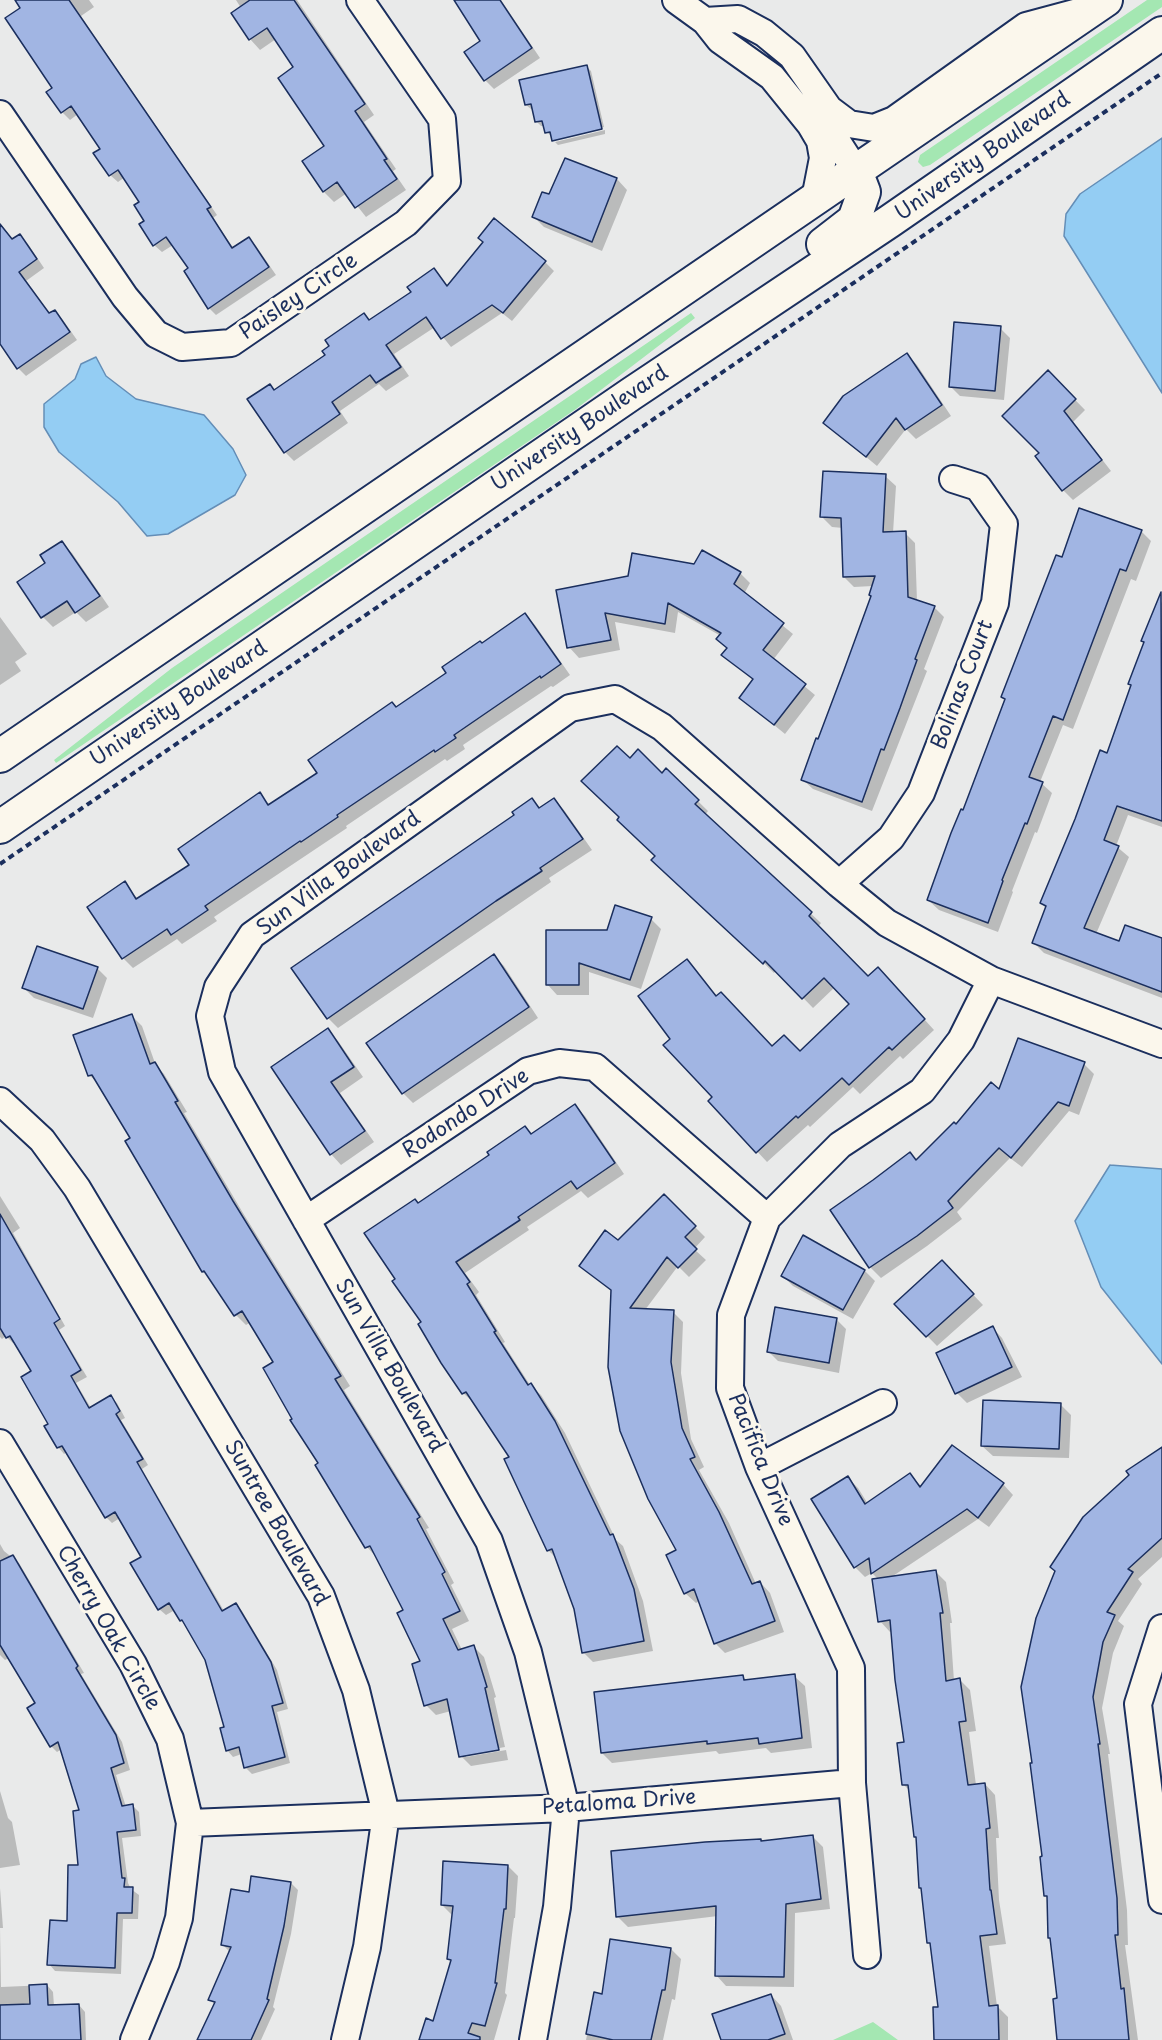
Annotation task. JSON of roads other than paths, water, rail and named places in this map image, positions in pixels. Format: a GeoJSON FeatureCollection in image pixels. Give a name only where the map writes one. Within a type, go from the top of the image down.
{"type":"FeatureCollection","features":[{"type":"Feature","properties":{"kind":"main road"},"geometry":{"type":"LineString","coordinates":[[0,756],[1100,4]]}},
{"type":"Feature","properties":{"kind":"main road","name":"University Boulevard"},"geometry":{"type":"LineString","coordinates":[[0,827],[1162,33]]}},
{"type":"Feature","properties":{"kind":"main road"},"geometry":{"type":"LineString","coordinates":[[631,394],[854,220],[864,192],[855,171]]}},
{"type":"Feature","properties":{"kind":"street","name":"Paisley Circle"},"geometry":{"type":"LineString","coordinates":[[0,114],[124,297],[156,334],[182,347],[231,343],[406,224],[447,181],[442,119],[360,0]]}},
{"type":"Feature","properties":{"kind":"street"},"geometry":{"type":"LineString","coordinates":[[677,0],[705,21],[720,40],[772,77],[810,124],[820,141],[823,158],[815,199]]}},
{"type":"Feature","properties":{"kind":"street"},"geometry":{"type":"LineString","coordinates":[[705,21],[738,20],[764,33],[792,56],[830,109],[849,124],[874,128],[894,120],[1026,26],[1100,4]]}},
{"type":"Feature","properties":{"kind":"street"},"geometry":{"type":"LineString","coordinates":[[705,21],[753,39],[777,61],[805,93],[855,171]]}},
{"type":"Feature","properties":{"kind":"street","name":"Bolinas Court"},"geometry":{"type":"LineString","coordinates":[[839,884],[891,838],[921,793],[995,603],[1004,524],[978,487],[953,479]]}},
{"type":"Feature","properties":{"kind":"street","name":"Sun Villa Boulevard"},"geometry":{"type":"LineString","coordinates":[[533,2040],[557,1907],[566,1808],[528,1652],[489,1541],[222,1072],[210,1016],[218,987],[252,934],[570,708],[615,699],[662,727],[839,884],[887,923],[991,980],[1162,1044]]}},
{"type":"Feature","properties":{"kind":"street","name":"Pacifica Drive"},"geometry":{"type":"LineString","coordinates":[[867,1955],[852,1783],[850,1668],[759,1467],[730,1388],[731,1315],[767,1218],[840,1145],[922,1091],[961,1040],[991,980]]}},
{"type":"Feature","properties":{"kind":"street","name":"Rodondo Drive"},"geometry":{"type":"LineString","coordinates":[[306,1220],[528,1071],[559,1063],[595,1067],[767,1218]]}},
{"type":"Feature","properties":{"kind":"street","name":"Suntree Boulevard"},"geometry":{"type":"LineString","coordinates":[[0,1101],[42,1140],[76,1188],[321,1596],[356,1690],[386,1814],[367,1947],[345,2040]]}},
{"type":"Feature","properties":{"kind":"street"},"geometry":{"type":"LineString","coordinates":[[759,1467],[883,1403]]}},
{"type":"Feature","properties":{"kind":"street","name":"Cherry Oak Circle"},"geometry":{"type":"LineString","coordinates":[[0,1443],[133,1664],[170,1740],[190,1823],[179,1918],[162,1974],[134,2040]]}},
{"type":"Feature","properties":{"kind":"street"},"geometry":{"type":"LineString","coordinates":[[1162,1628],[1138,1704],[1162,1900]]}},
{"type":"Feature","properties":{"kind":"street","name":"Petaloma Drive"},"geometry":{"type":"LineString","coordinates":[[386,1814],[566,1808],[852,1783]]}},
{"type":"Feature","properties":{"kind":"street"},"geometry":{"type":"LineString","coordinates":[[190,1823],[386,1814]]}},
{"type":"Feature","properties":{"kind":"water"},"geometry":{"type":"Polygon","coordinates":[[[1162,138],[1162,393],[1064,236],[1066,214],[1080,194],[1162,138]]]}},
{"type":"Feature","properties":{"kind":"water"},"geometry":{"type":"Polygon","coordinates":[[[96,357],[106,376],[136,399],[204,415],[233,449],[246,475],[235,495],[168,534],[147,536],[118,502],[59,452],[44,427],[44,404],[75,379],[81,364],[96,357]]]}},
{"type":"Feature","properties":{"kind":"water"},"geometry":{"type":"Polygon","coordinates":[[[1110,1165],[1162,1169],[1162,1364],[1101,1287],[1075,1221],[1110,1165]]]}}]}
